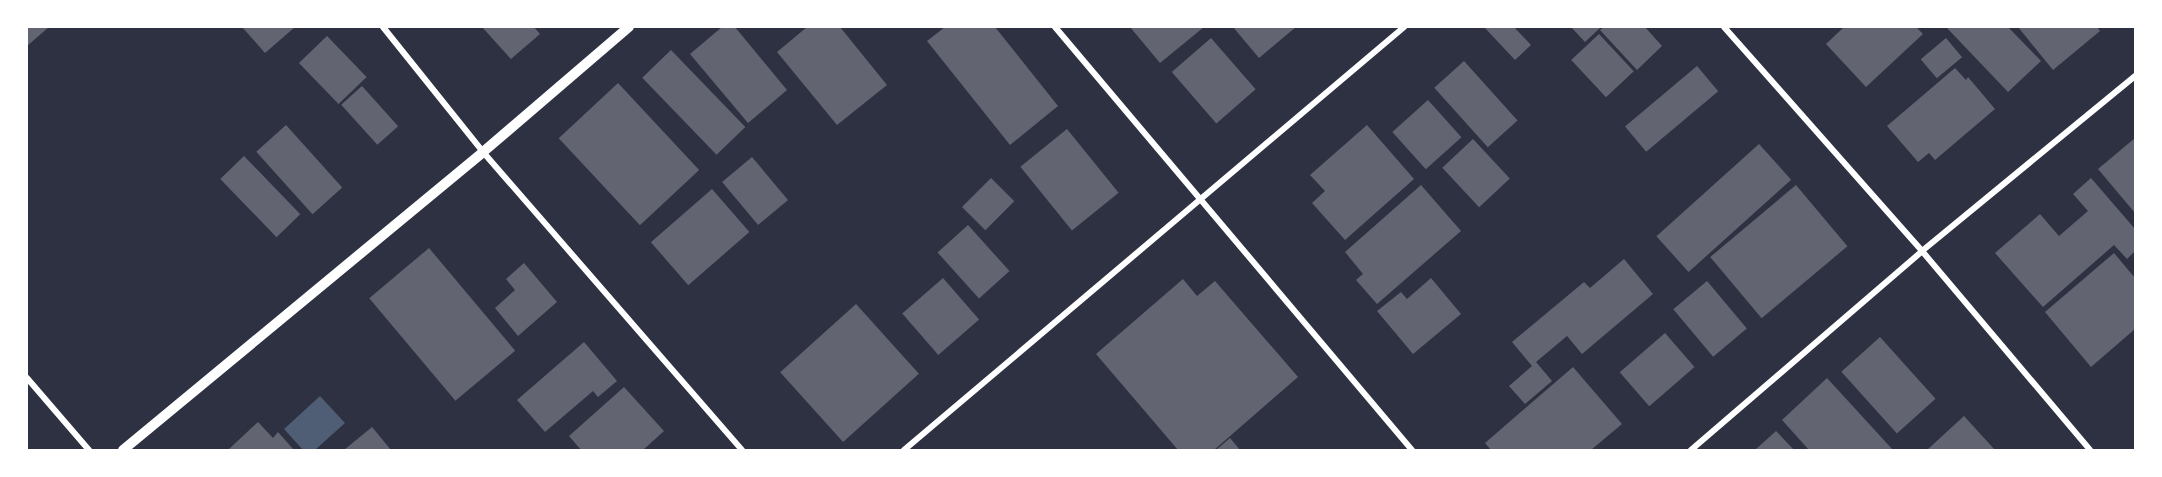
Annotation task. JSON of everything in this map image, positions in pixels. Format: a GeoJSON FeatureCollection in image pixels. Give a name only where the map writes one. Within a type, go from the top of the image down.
{"type":"FeatureCollection","features":[{"type":"Feature","properties":{"kind":"street"},"geometry":{"type":"LineString","coordinates":[[383,27],[483,152],[742,450]]}},
{"type":"Feature","properties":{"kind":"street"},"geometry":{"type":"LineString","coordinates":[[123,450],[483,152],[629,27]]}},
{"type":"Feature","properties":{"kind":"street"},"geometry":{"type":"LineString","coordinates":[[1055,27],[1199,201],[1412,450]]}},
{"type":"Feature","properties":{"kind":"street"},"geometry":{"type":"LineString","coordinates":[[904,450],[1404,27]]}},
{"type":"Feature","properties":{"kind":"street"},"geometry":{"type":"LineString","coordinates":[[1724,27],[1923,251],[2090,450]]}},
{"type":"Feature","properties":{"kind":"street"},"geometry":{"type":"LineString","coordinates":[[1691,450],[1923,251],[2135,76]]}},
{"type":"Feature","properties":{"kind":"street"},"geometry":{"type":"LineString","coordinates":[[27,378],[89,450]]}},
{"type":"Feature","properties":{"kind":"water"},"geometry":{"type":"Polygon","coordinates":[[[320,396],[345,423],[315,450],[303,450],[284,429],[320,396]]]}},
{"type":"Feature","properties":{"kind":"building"},"geometry":{"type":"Polygon","coordinates":[[[27,27],[49,27],[27,46],[27,27]]]}},
{"type":"Feature","properties":{"kind":"building"},"geometry":{"type":"Polygon","coordinates":[[[242,27],[295,27],[265,53],[242,27]]]}},
{"type":"Feature","properties":{"kind":"building"},"geometry":{"type":"Polygon","coordinates":[[[482,27],[534,27],[540,34],[511,59],[482,27]]]}},
{"type":"Feature","properties":{"kind":"building"},"geometry":{"type":"Polygon","coordinates":[[[722,27],[735,27],[787,90],[748,123],[690,54],[722,27]]]}},
{"type":"Feature","properties":{"kind":"building"},"geometry":{"type":"Polygon","coordinates":[[[807,27],[840,27],[887,85],[837,125],[777,52],[807,27]]]}},
{"type":"Feature","properties":{"kind":"building"},"geometry":{"type":"Polygon","coordinates":[[[945,27],[995,27],[1058,106],[1010,145],[927,41],[945,27]]]}},
{"type":"Feature","properties":{"kind":"building"},"geometry":{"type":"Polygon","coordinates":[[[1130,27],[1204,27],[1160,63],[1130,27]]]}},
{"type":"Feature","properties":{"kind":"building"},"geometry":{"type":"Polygon","coordinates":[[[1233,27],[1296,27],[1259,58],[1233,27]]]}},
{"type":"Feature","properties":{"kind":"building"},"geometry":{"type":"Polygon","coordinates":[[[1484,27],[1514,27],[1531,45],[1515,60],[1484,27]]]}},
{"type":"Feature","properties":{"kind":"building"},"geometry":{"type":"Polygon","coordinates":[[[1571,27],[1601,27],[1585,42],[1571,27]]]}},
{"type":"Feature","properties":{"kind":"building"},"geometry":{"type":"Polygon","coordinates":[[[1604,27],[1645,27],[1662,46],[1637,70],[1600,30],[1604,27]]]}},
{"type":"Feature","properties":{"kind":"building"},"geometry":{"type":"Polygon","coordinates":[[[1844,27],[1916,27],[1923,34],[1866,87],[1826,44],[1844,27]]]}},
{"type":"Feature","properties":{"kind":"building"},"geometry":{"type":"Polygon","coordinates":[[[1946,27],[2008,27],[2041,61],[2008,92],[1946,27]]]}},
{"type":"Feature","properties":{"kind":"building"},"geometry":{"type":"Polygon","coordinates":[[[2018,27],[2097,27],[2100,31],[2053,70],[2018,27]]]}},
{"type":"Feature","properties":{"kind":"building"},"geometry":{"type":"Polygon","coordinates":[[[1599,34],[1634,71],[1606,97],[1571,60],[1599,34]]]}},
{"type":"Feature","properties":{"kind":"building"},"geometry":{"type":"Polygon","coordinates":[[[327,36],[367,77],[339,104],[299,63],[327,36]]]}},
{"type":"Feature","properties":{"kind":"building"},"geometry":{"type":"Polygon","coordinates":[[[1211,38],[1256,89],[1216,123],[1172,72],[1211,38]]]}},
{"type":"Feature","properties":{"kind":"building"},"geometry":{"type":"Polygon","coordinates":[[[1946,38],[1962,57],[1937,78],[1921,59],[1946,38]]]}},
{"type":"Feature","properties":{"kind":"building"},"geometry":{"type":"Polygon","coordinates":[[[671,50],[745,127],[717,155],[642,78],[671,50]]]}},
{"type":"Feature","properties":{"kind":"building"},"geometry":{"type":"Polygon","coordinates":[[[1464,61],[1518,120],[1488,147],[1434,88],[1464,61]]]}},
{"type":"Feature","properties":{"kind":"building"},"geometry":{"type":"Polygon","coordinates":[[[1697,66],[1718,91],[1646,152],[1625,126],[1697,66]]]}},
{"type":"Feature","properties":{"kind":"building"},"geometry":{"type":"Polygon","coordinates":[[[1955,68],[1966,80],[1968,77],[1995,109],[1935,160],[1929,153],[1918,162],[1887,126],[1955,68]]]}},
{"type":"Feature","properties":{"kind":"building"},"geometry":{"type":"Polygon","coordinates":[[[618,83],[699,170],[640,225],[559,138],[618,83]]]}},
{"type":"Feature","properties":{"kind":"building"},"geometry":{"type":"Polygon","coordinates":[[[362,86],[398,126],[377,145],[341,105],[362,86]]]}},
{"type":"Feature","properties":{"kind":"building"},"geometry":{"type":"Polygon","coordinates":[[[1428,100],[1461,137],[1426,169],[1392,132],[1428,100]]]}},
{"type":"Feature","properties":{"kind":"building"},"geometry":{"type":"Polygon","coordinates":[[[286,125],[342,187],[312,214],[256,152],[286,125]]]}},
{"type":"Feature","properties":{"kind":"building"},"geometry":{"type":"Polygon","coordinates":[[[1367,125],[1414,179],[1345,240],[1312,203],[1325,191],[1310,175],[1367,125]]]}},
{"type":"Feature","properties":{"kind":"building"},"geometry":{"type":"Polygon","coordinates":[[[1067,129],[1119,193],[1072,230],[1020,167],[1067,129]]]}},
{"type":"Feature","properties":{"kind":"building"},"geometry":{"type":"Polygon","coordinates":[[[2135,138],[2135,213],[2098,169],[2135,138]]]}},
{"type":"Feature","properties":{"kind":"building"},"geometry":{"type":"Polygon","coordinates":[[[1473,139],[1510,178],[1479,207],[1442,168],[1473,139]]]}},
{"type":"Feature","properties":{"kind":"building"},"geometry":{"type":"Polygon","coordinates":[[[1759,144],[1791,180],[1689,272],[1656,236],[1759,144]]]}},
{"type":"Feature","properties":{"kind":"building"},"geometry":{"type":"Polygon","coordinates":[[[244,156],[300,214],[277,237],[220,179],[244,156]]]}},
{"type":"Feature","properties":{"kind":"building"},"geometry":{"type":"Polygon","coordinates":[[[752,157],[788,200],[758,225],[722,182],[752,157]]]}},
{"type":"Feature","properties":{"kind":"building"},"geometry":{"type":"Polygon","coordinates":[[[991,178],[1014,201],[985,230],[962,207],[991,178]]]}},
{"type":"Feature","properties":{"kind":"building"},"geometry":{"type":"Polygon","coordinates":[[[2091,178],[2135,229],[2135,251],[2127,259],[2114,245],[2043,307],[1995,253],[2040,214],[2059,236],[2088,211],[2073,194],[2091,178]]]}},
{"type":"Feature","properties":{"kind":"building"},"geometry":{"type":"Polygon","coordinates":[[[1421,185],[1461,231],[1377,304],[1356,280],[1363,274],[1345,252],[1421,185]]]}},
{"type":"Feature","properties":{"kind":"building"},"geometry":{"type":"Polygon","coordinates":[[[1796,185],[1847,246],[1762,318],[1710,257],[1796,185]]]}},
{"type":"Feature","properties":{"kind":"building"},"geometry":{"type":"Polygon","coordinates":[[[712,189],[749,232],[688,285],[651,242],[712,189]]]}},
{"type":"Feature","properties":{"kind":"building"},"geometry":{"type":"Polygon","coordinates":[[[968,225],[1009,271],[979,299],[938,252],[968,225]]]}},
{"type":"Feature","properties":{"kind":"building"},"geometry":{"type":"Polygon","coordinates":[[[429,248],[515,351],[455,401],[369,298],[429,248]]]}},
{"type":"Feature","properties":{"kind":"building"},"geometry":{"type":"Polygon","coordinates":[[[2114,253],[2135,278],[2135,329],[2091,367],[2045,312],[2114,253]]]}},
{"type":"Feature","properties":{"kind":"building"},"geometry":{"type":"Polygon","coordinates":[[[1624,259],[1653,294],[1582,354],[1567,336],[1536,362],[1552,381],[1525,404],[1509,386],[1532,366],[1512,342],[1584,282],[1590,288],[1624,259]]]}},
{"type":"Feature","properties":{"kind":"building"},"geometry":{"type":"Polygon","coordinates":[[[524,263],[557,302],[518,336],[495,308],[515,290],[506,279],[524,263]]]}},
{"type":"Feature","properties":{"kind":"building"},"geometry":{"type":"Polygon","coordinates":[[[943,278],[979,320],[938,355],[902,313],[943,278]]]}},
{"type":"Feature","properties":{"kind":"building"},"geometry":{"type":"Polygon","coordinates":[[[1431,278],[1461,314],[1413,354],[1377,311],[1401,292],[1407,299],[1431,278]]]}},
{"type":"Feature","properties":{"kind":"building"},"geometry":{"type":"Polygon","coordinates":[[[1183,279],[1197,296],[1215,281],[1298,377],[1214,450],[1178,450],[1096,354],[1183,279]]]}},
{"type":"Feature","properties":{"kind":"building"},"geometry":{"type":"Polygon","coordinates":[[[1707,281],[1747,328],[1713,357],[1673,309],[1707,281]]]}},
{"type":"Feature","properties":{"kind":"building"},"geometry":{"type":"Polygon","coordinates":[[[856,304],[919,374],[843,442],[780,372],[856,304]]]}},
{"type":"Feature","properties":{"kind":"building"},"geometry":{"type":"Polygon","coordinates":[[[1665,333],[1695,367],[1649,406],[1620,372],[1665,333]]]}},
{"type":"Feature","properties":{"kind":"building"},"geometry":{"type":"Polygon","coordinates":[[[1880,337],[1936,399],[1897,433],[1841,372],[1880,337]]]}},
{"type":"Feature","properties":{"kind":"building"},"geometry":{"type":"Polygon","coordinates":[[[584,342],[617,381],[598,397],[593,391],[545,432],[517,400],[584,342]]]}},
{"type":"Feature","properties":{"kind":"building"},"geometry":{"type":"Polygon","coordinates":[[[1573,367],[1622,424],[1591,450],[1491,450],[1485,443],[1573,367]]]}},
{"type":"Feature","properties":{"kind":"building"},"geometry":{"type":"Polygon","coordinates":[[[1827,378],[1893,450],[1809,450],[1782,420],[1827,378]]]}},
{"type":"Feature","properties":{"kind":"building"},"geometry":{"type":"Polygon","coordinates":[[[624,387],[664,431],[643,450],[581,450],[569,436],[624,387]]]}},
{"type":"Feature","properties":{"kind":"building"},"geometry":{"type":"Polygon","coordinates":[[[1964,416],[1995,450],[1927,450],[1964,416]]]}},
{"type":"Feature","properties":{"kind":"building"},"geometry":{"type":"Polygon","coordinates":[[[258,422],[273,438],[278,432],[294,450],[228,450],[258,422]]]}},
{"type":"Feature","properties":{"kind":"building"},"geometry":{"type":"Polygon","coordinates":[[[372,427],[391,450],[344,450],[372,427]]]}},
{"type":"Feature","properties":{"kind":"building"},"geometry":{"type":"Polygon","coordinates":[[[1776,431],[1794,450],[1755,450],[1776,431]]]}},
{"type":"Feature","properties":{"kind":"building"},"geometry":{"type":"Polygon","coordinates":[[[1230,438],[1240,450],[1216,450],[1230,438]]]}}]}
